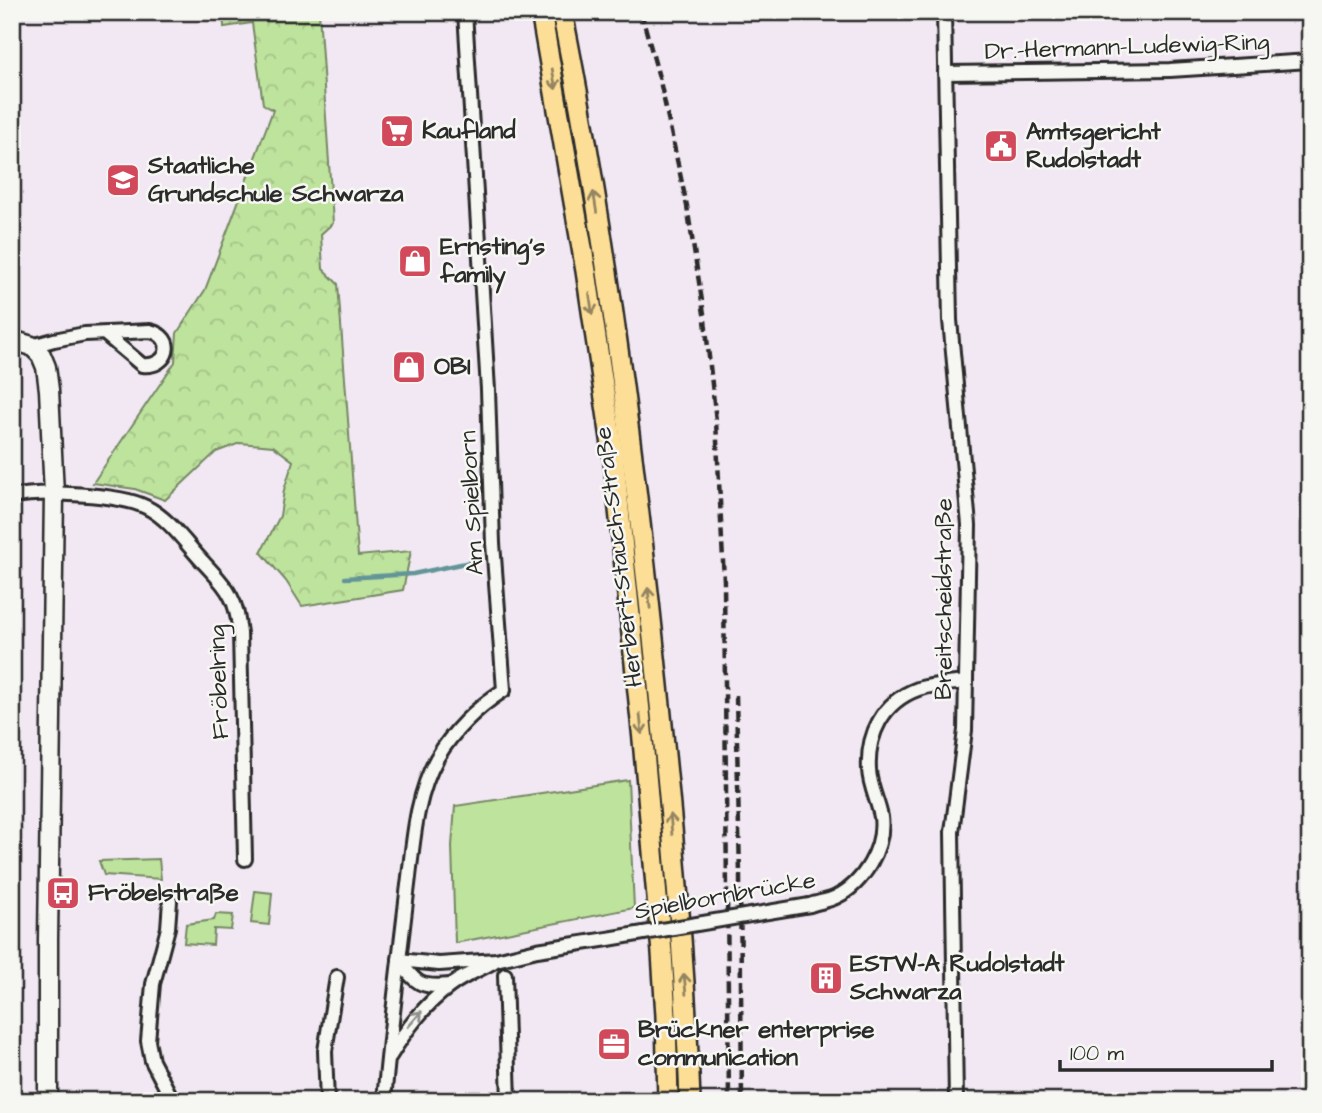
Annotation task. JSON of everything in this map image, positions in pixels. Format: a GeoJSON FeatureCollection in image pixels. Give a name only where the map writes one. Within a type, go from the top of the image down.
{"type":"FeatureCollection","features":[{"type":"Feature","properties":{"kind":"main road","name":"Herbert-Stauch-Straße"},"geometry":{"type":"LineString","coordinates":[[541,12],[586,271],[612,452],[662,953],[668,1101]]}},
{"type":"Feature","properties":{"kind":"main road","name":"Herbert-Stauch-Straße"},"geometry":{"type":"LineString","coordinates":[[562,12],[585,136],[632,447],[664,737],[687,1013],[690,1101]]}},
{"type":"Feature","properties":{"kind":"street","name":"Am Spielborn"},"geometry":{"type":"LineString","coordinates":[[399,960],[423,791],[437,758],[464,723],[504,690],[465,12]]}},
{"type":"Feature","properties":{"kind":"street","name":"Breitscheidstraße"},"geometry":{"type":"LineString","coordinates":[[944,12],[950,320],[969,525],[965,730],[952,832],[956,1101]]}},
{"type":"Feature","properties":{"kind":"street","name":"Dr.-Hermann-Ludewig-Ring"},"geometry":{"type":"LineString","coordinates":[[945,73],[1170,70],[1310,61]]}},
{"type":"Feature","properties":{"kind":"street"},"geometry":{"type":"LineString","coordinates":[[32,346],[85,334],[150,331],[158,333],[166,344],[167,352],[158,363],[142,365],[104,334]]}},
{"type":"Feature","properties":{"kind":"street"},"geometry":{"type":"LineString","coordinates":[[12,340],[32,346],[41,355],[46,367],[54,494],[48,1101]]}},
{"type":"Feature","properties":{"kind":"street","name":"Fröbelring"},"geometry":{"type":"LineString","coordinates":[[12,497],[85,495],[126,500],[146,507],[166,521],[230,595],[237,611],[240,633],[245,859]]}},
{"type":"Feature","properties":{"kind":"street","name":"Spielbornbrücke"},"geometry":{"type":"LineString","coordinates":[[399,960],[439,964],[496,960],[537,950],[810,905],[836,897],[852,886],[868,868],[877,850],[881,818],[869,771],[870,747],[876,724],[894,703],[918,689],[966,682]]}},
{"type":"Feature","properties":{"kind":"street"},"geometry":{"type":"LineString","coordinates":[[170,901],[168,928],[153,984],[148,1041],[152,1061],[173,1101]]}},
{"type":"Feature","properties":{"kind":"street"},"geometry":{"type":"LineString","coordinates":[[399,960],[409,975],[418,982],[430,987],[451,985]]}},
{"type":"Feature","properties":{"kind":"street"},"geometry":{"type":"LineString","coordinates":[[384,1101],[399,960]]}},
{"type":"Feature","properties":{"kind":"street","name":"Spielbornbrücke"},"geometry":{"type":"LineString","coordinates":[[388,1060],[408,1028],[425,1008],[451,985],[496,960]]}},
{"type":"Feature","properties":{"kind":"street"},"geometry":{"type":"LineString","coordinates":[[505,975],[509,1101]]}},
{"type":"Feature","properties":{"kind":"street"},"geometry":{"type":"LineString","coordinates":[[327,1101],[325,1051],[337,977]]}},
{"type":"Feature","properties":{"kind":"green space"},"geometry":{"type":"Polygon","coordinates":[[[223,12],[319,12],[333,223],[321,234],[323,269],[338,284],[358,556],[411,551],[403,590],[302,606],[286,581],[261,552],[280,516],[293,461],[273,446],[240,443],[216,452],[165,500],[135,489],[93,483],[175,362],[177,333],[205,290],[273,110],[263,104],[252,23],[224,27],[223,12]]]}},
{"type":"Feature","properties":{"kind":"green space"},"geometry":{"type":"Polygon","coordinates":[[[628,780],[634,908],[455,943],[452,846],[455,806],[628,780]]]}},
{"type":"Feature","properties":{"kind":"green space"},"geometry":{"type":"Polygon","coordinates":[[[159,859],[161,879],[104,875],[99,861],[159,859]]]}},
{"type":"Feature","properties":{"kind":"green space"},"geometry":{"type":"Polygon","coordinates":[[[255,891],[272,893],[269,925],[251,923],[255,891]]]}},
{"type":"Feature","properties":{"kind":"green space"},"geometry":{"type":"Polygon","coordinates":[[[216,914],[233,915],[231,930],[214,929],[213,945],[184,943],[186,924],[214,920],[216,914]]]}},
{"type":"Feature","properties":{"kind":"green space"},"geometry":{"type":"Polygon","coordinates":[[[669,939],[672,939],[680,1101],[678,1101],[669,939]]]}},
{"type":"Feature","properties":{"kind":"waterway"},"geometry":{"type":"LineString","coordinates":[[345,578],[413,574],[475,561]]}},
{"type":"Feature","properties":{"kind":"railway"},"geometry":{"type":"LineString","coordinates":[[641,12],[660,81],[687,206],[705,320],[716,421],[724,581],[729,1101]]}},
{"type":"Feature","properties":{"kind":"railway"},"geometry":{"type":"LineString","coordinates":[[736,695],[742,1101]]}},
{"type":"Feature","properties":{"kind":"place","name":"Kaufland"},"geometry":{"type":"Point","coordinates":[397,131]}},
{"type":"Feature","properties":{"kind":"place","name":"Amtsgericht Rudolstadt"},"geometry":{"type":"Point","coordinates":[1001,146]}},
{"type":"Feature","properties":{"kind":"place","name":"Staatliche Grundschule Schwarza"},"geometry":{"type":"Point","coordinates":[123,180]}},
{"type":"Feature","properties":{"kind":"place","name":"Ernsting's family"},"geometry":{"type":"Point","coordinates":[415,261]}},
{"type":"Feature","properties":{"kind":"place","name":"OBI"},"geometry":{"type":"Point","coordinates":[409,367]}},
{"type":"Feature","properties":{"kind":"place","name":"Fröbelstraße"},"geometry":{"type":"Point","coordinates":[63,893]}},
{"type":"Feature","properties":{"kind":"place","name":"ESTW-A Rudolstadt Schwarza"},"geometry":{"type":"Point","coordinates":[826,978]}},
{"type":"Feature","properties":{"kind":"place","name":"Brückner enterprise communication"},"geometry":{"type":"Point","coordinates":[614,1044]}}]}
